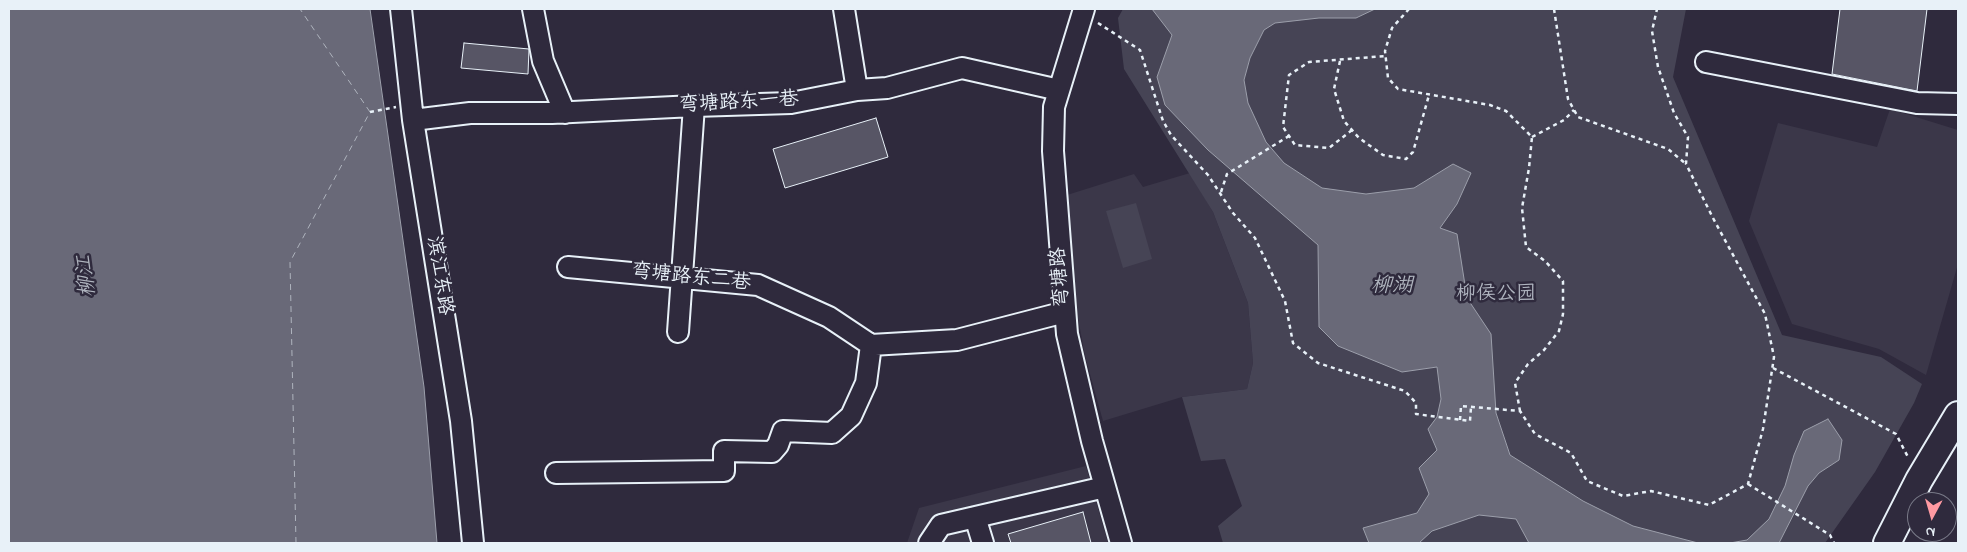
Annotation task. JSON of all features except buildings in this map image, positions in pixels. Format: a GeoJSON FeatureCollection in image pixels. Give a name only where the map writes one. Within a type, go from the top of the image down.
{"type":"FeatureCollection","features":[{"type":"Feature","properties":{"kind":"main road"},"geometry":{"type":"LineString","coordinates":[[1887,543],[1919,480],[1958,415]]}},
{"type":"Feature","properties":{"kind":"street","name":"滨江东路"},"geometry":{"type":"LineString","coordinates":[[401,9],[412,112],[461,421],[473,543]]}},
{"type":"Feature","properties":{"kind":"street"},"geometry":{"type":"LineString","coordinates":[[533,9],[543,61],[565,113]]}},
{"type":"Feature","properties":{"kind":"street"},"geometry":{"type":"LineString","coordinates":[[844,9],[857,90]]}},
{"type":"Feature","properties":{"kind":"street","name":"弯塘路"},"geometry":{"type":"LineString","coordinates":[[1083,11],[1054,107],[1053,151],[1067,334],[1121,543]]}},
{"type":"Feature","properties":{"kind":"street"},"geometry":{"type":"LineString","coordinates":[[1706,62],[1917,103],[1958,104]]}},
{"type":"Feature","properties":{"kind":"street","name":"弯塘路东一巷"},"geometry":{"type":"LineString","coordinates":[[412,112],[565,113],[791,103],[857,90],[887,88],[962,68],[1059,90]]}},
{"type":"Feature","properties":{"kind":"street"},"geometry":{"type":"LineString","coordinates":[[678,332],[694,106]]}},
{"type":"Feature","properties":{"kind":"street","name":"弯塘路东二巷"},"geometry":{"type":"LineString","coordinates":[[568,267],[758,285],[829,317],[871,345]]}},
{"type":"Feature","properties":{"kind":"street"},"geometry":{"type":"LineString","coordinates":[[556,473],[724,471],[724,451],[772,452],[778,445],[783,431],[832,433],[851,416],[866,383],[871,345],[956,340],[1065,312]]}},
{"type":"Feature","properties":{"kind":"street"},"geometry":{"type":"LineString","coordinates":[[929,543],[941,525],[1105,487]]}},
{"type":"Feature","properties":{"kind":"street"},"geometry":{"type":"LineString","coordinates":[[975,517],[984,543]]}},
{"type":"Feature","properties":{"kind":"path"},"geometry":{"type":"LineString","coordinates":[[1409,9],[1392,28],[1386,56],[1388,78],[1398,89],[1490,105],[1506,112],[1532,137]]}},
{"type":"Feature","properties":{"kind":"path"},"geometry":{"type":"LineString","coordinates":[[1532,137],[1522,208],[1526,247],[1546,261],[1563,281],[1563,314],[1559,331],[1544,350],[1528,364],[1514,383],[1520,411],[1535,434],[1571,453],[1587,482],[1623,496],[1651,491],[1708,505],[1748,484],[1763,429],[1773,368],[1774,356],[1765,314],[1686,164],[1668,148],[1578,117],[1568,99],[1554,9]]}},
{"type":"Feature","properties":{"kind":"path"},"geometry":{"type":"LineString","coordinates":[[1657,9],[1652,31],[1658,67],[1674,113],[1688,137],[1686,164]]}},
{"type":"Feature","properties":{"kind":"path"},"geometry":{"type":"LineString","coordinates":[[1083,11],[1140,50],[1163,121],[1171,135],[1221,192],[1233,213],[1255,238],[1285,301],[1293,343],[1318,363],[1406,391],[1416,403],[1416,414],[1470,421],[1471,407]]}},
{"type":"Feature","properties":{"kind":"path"},"geometry":{"type":"LineString","coordinates":[[1352,130],[1329,148],[1295,145],[1283,127],[1289,75],[1309,62],[1386,56]]}},
{"type":"Feature","properties":{"kind":"path"},"geometry":{"type":"LineString","coordinates":[[1340,61],[1334,89],[1344,121],[1359,138],[1383,154],[1406,159],[1413,152],[1429,95]]}},
{"type":"Feature","properties":{"kind":"path"},"geometry":{"type":"LineString","coordinates":[[1532,137],[1564,120],[1574,110]]}},
{"type":"Feature","properties":{"kind":"path"},"geometry":{"type":"LineString","coordinates":[[370,112],[412,112]]}},
{"type":"Feature","properties":{"kind":"path"},"geometry":{"type":"LineString","coordinates":[[1221,192],[1227,174],[1276,142],[1289,136]]}},
{"type":"Feature","properties":{"kind":"path"},"geometry":{"type":"LineString","coordinates":[[1773,368],[1896,434],[1919,480]]}},
{"type":"Feature","properties":{"kind":"path"},"geometry":{"type":"LineString","coordinates":[[1460,420],[1461,406],[1520,411]]}},
{"type":"Feature","properties":{"kind":"path"},"geometry":{"type":"LineString","coordinates":[[1748,484],[1830,535],[1834,543]]}},
{"type":"Feature","properties":{"kind":"shaded area"},"geometry":{"type":"Polygon","coordinates":[[[1890,109],[1958,130],[1958,264],[1926,375],[1879,349],[1792,324],[1749,221],[1778,123],[1877,147],[1890,109]]]}},
{"type":"Feature","properties":{"kind":"shaded area"},"geometry":{"type":"Polygon","coordinates":[[[1190,173],[1213,212],[1248,303],[1253,363],[1247,389],[1182,397],[1103,421],[1085,356],[1074,296],[1067,195],[1134,174],[1143,187],[1190,173]]]}},
{"type":"Feature","properties":{"kind":"shaded area"},"geometry":{"type":"Polygon","coordinates":[[[1086,466],[1108,543],[907,543],[919,508],[1086,466]]]}},
{"type":"Feature","properties":{"kind":"green space","name":"柳侯公园"},"geometry":{"type":"Polygon","coordinates":[[[1123,9],[1686,9],[1673,77],[1782,335],[1881,357],[1922,384],[1914,403],[1875,472],[1825,543],[1223,543],[1218,526],[1242,506],[1225,459],[1201,461],[1182,397],[1247,389],[1253,363],[1248,303],[1213,212],[1124,69],[1118,18],[1123,9]]]}},
{"type":"Feature","properties":{"kind":"green space"},"geometry":{"type":"Polygon","coordinates":[[[1136,203],[1152,259],[1123,268],[1106,211],[1136,203]]]}},
{"type":"Feature","properties":{"kind":"water","name":"柳江"},"geometry":{"type":"Polygon","coordinates":[[[9,9],[370,9],[424,387],[437,543],[9,543],[9,9]]]}},
{"type":"Feature","properties":{"kind":"water","name":"柳湖"},"geometry":{"type":"Polygon","coordinates":[[[1152,9],[1375,9],[1356,18],[1319,18],[1275,23],[1264,30],[1250,58],[1244,80],[1248,103],[1266,142],[1284,163],[1322,188],[1366,194],[1414,188],[1453,164],[1471,173],[1457,204],[1440,228],[1457,234],[1467,298],[1491,334],[1496,413],[1510,455],[1583,501],[1633,526],[1698,543],[1529,543],[1516,519],[1479,515],[1432,531],[1419,543],[1369,543],[1363,528],[1417,513],[1429,494],[1419,468],[1437,450],[1428,429],[1437,417],[1441,399],[1437,367],[1402,372],[1338,346],[1319,327],[1318,245],[1208,150],[1165,105],[1157,77],[1172,35],[1152,9]]]}},
{"type":"Feature","properties":{"kind":"water"},"geometry":{"type":"Polygon","coordinates":[[[1828,419],[1842,440],[1839,460],[1819,473],[1808,486],[1779,543],[1730,543],[1747,540],[1769,519],[1785,486],[1794,455],[1804,431],[1828,419]]]}},
{"type":"Feature","properties":{"kind":"ferry route"},"geometry":{"type":"LineString","coordinates":[[296,543],[290,262],[370,112],[300,9]]}}]}
